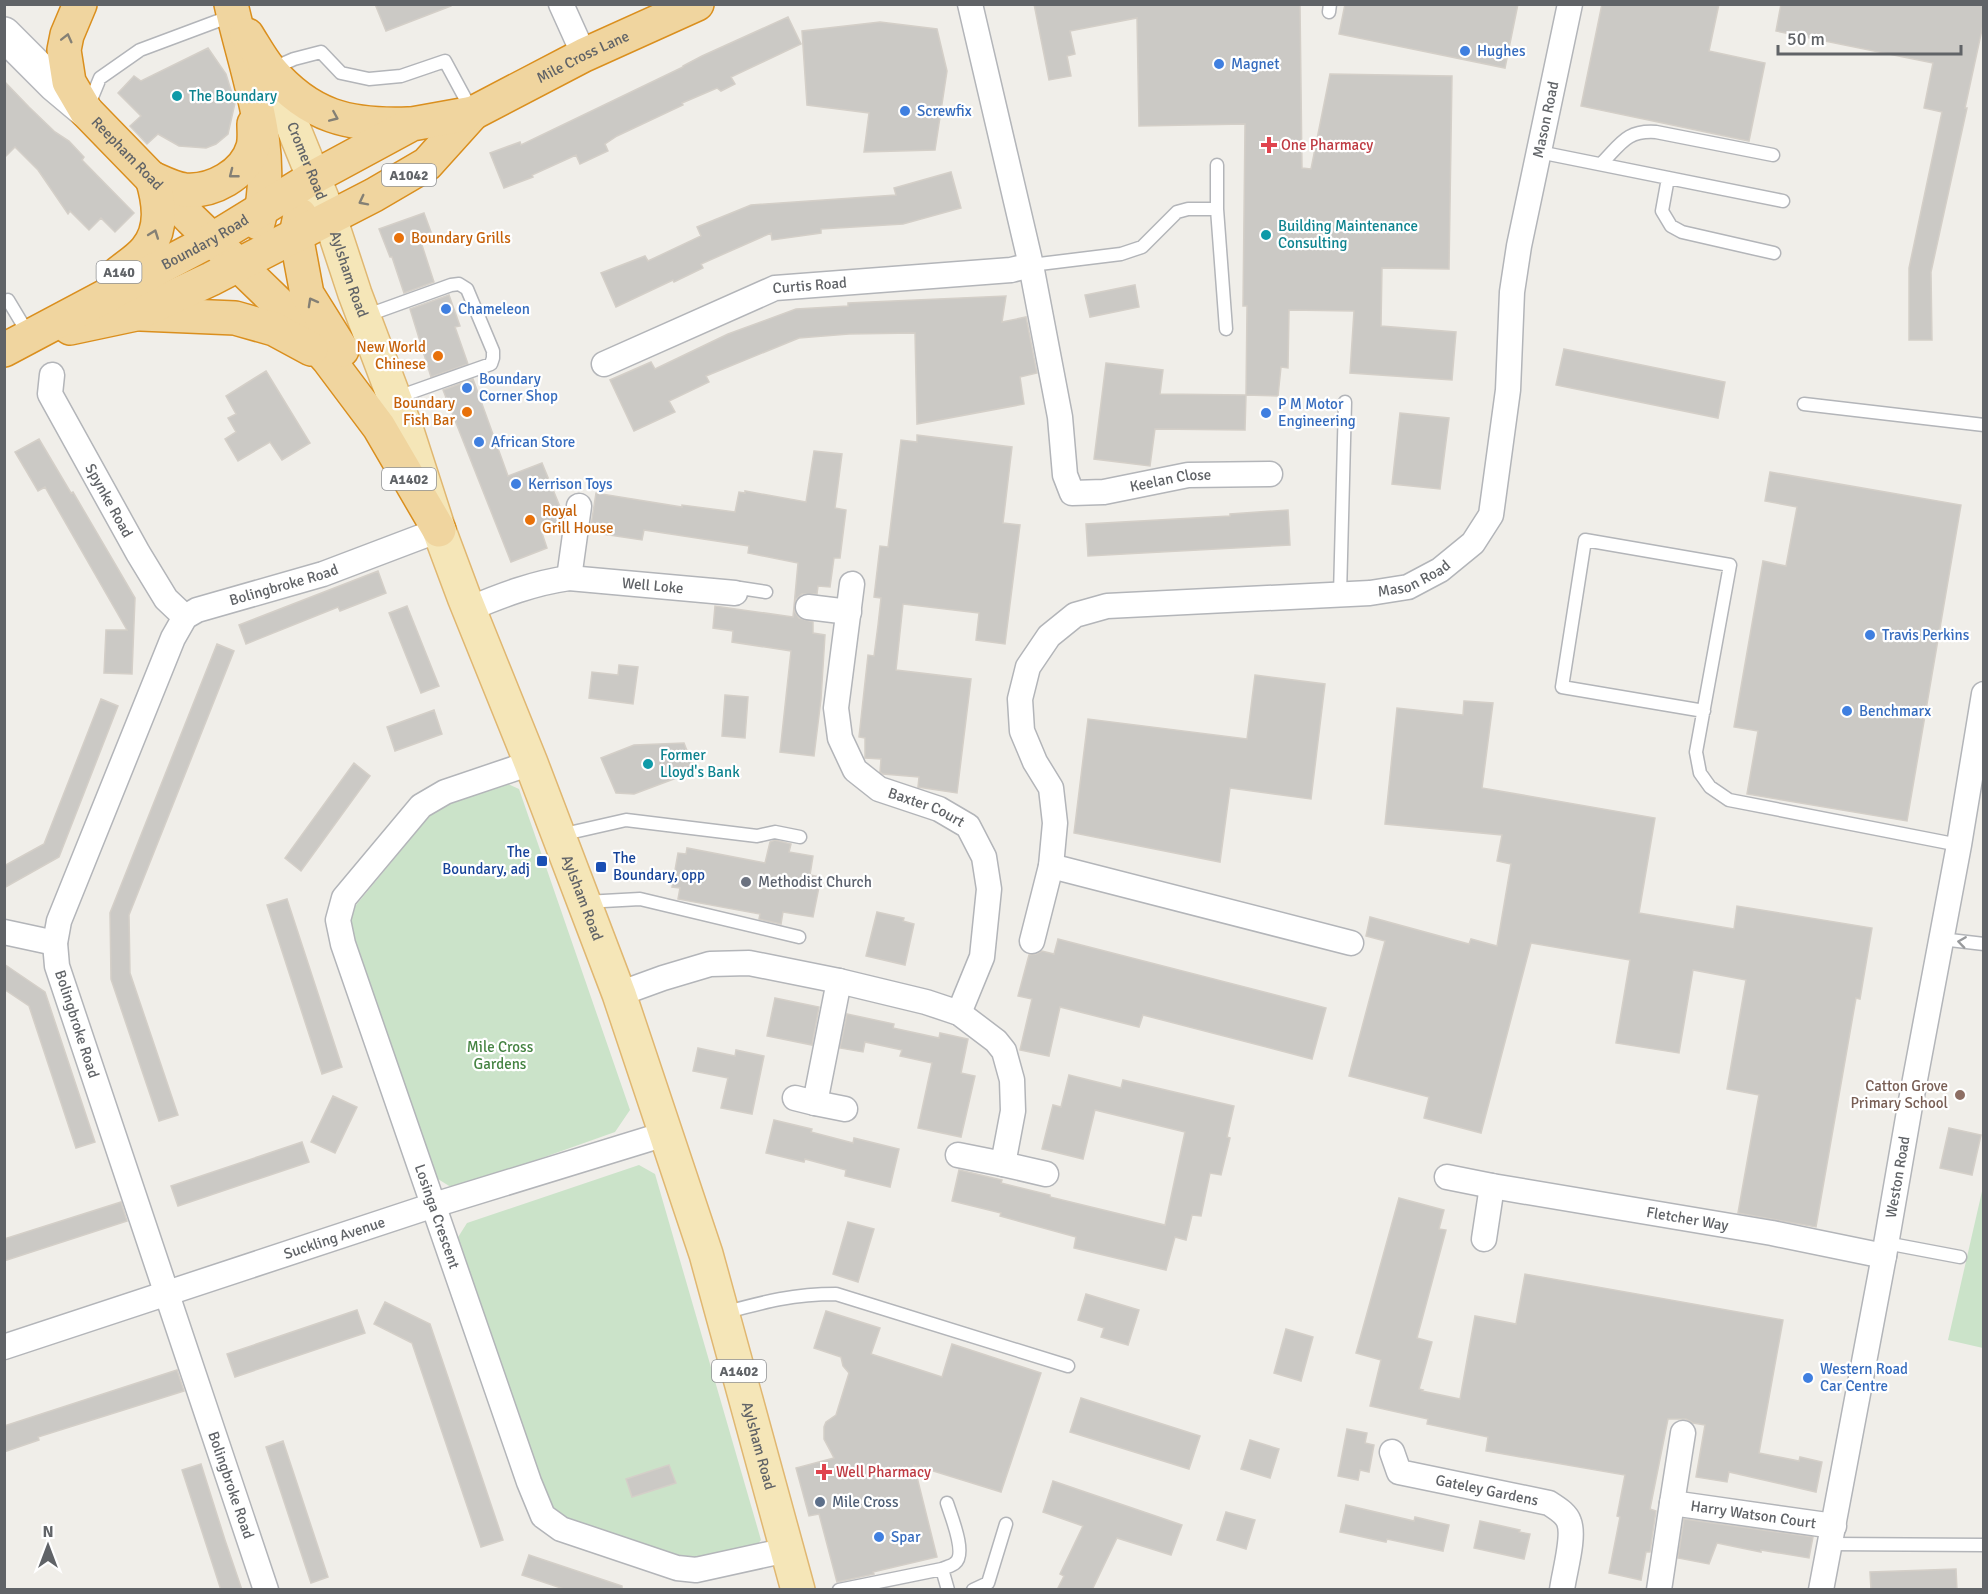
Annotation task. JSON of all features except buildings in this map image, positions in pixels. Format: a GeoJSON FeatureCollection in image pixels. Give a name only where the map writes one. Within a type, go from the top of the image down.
{"type":"FeatureCollection","features":[{"type":"Feature","properties":{"kind":"highway","name":"Reepham Road"},"geometry":{"type":"LineString","coordinates":[[80,4],[67,35],[64,50],[69,82],[86,111],[152,178],[182,190],[200,190],[221,183],[239,171],[253,148],[255,101]]}},
{"type":"Feature","properties":{"kind":"highway","name":"Mile Cross Lane"},"geometry":{"type":"LineString","coordinates":[[313,206],[412,124],[473,114],[584,55],[697,4]]}},
{"type":"Feature","properties":{"kind":"highway","name":"Cromer Road"},"geometry":{"type":"LineString","coordinates":[[228,8],[270,70],[300,99],[332,117],[345,121],[380,125],[412,124]]}},
{"type":"Feature","properties":{"kind":"highway"},"geometry":{"type":"LineString","coordinates":[[228,8],[255,101],[266,176],[258,221],[238,266]]}},
{"type":"Feature","properties":{"kind":"highway","name":"Mile Cross Lane"},"geometry":{"type":"LineString","coordinates":[[313,206],[419,172],[473,114]]}},
{"type":"Feature","properties":{"kind":"highway"},"geometry":{"type":"LineString","coordinates":[[17,344],[136,314],[238,266],[313,206],[473,114]]}},
{"type":"Feature","properties":{"kind":"highway"},"geometry":{"type":"LineString","coordinates":[[152,178],[238,266],[283,308],[328,359],[379,427]]}},
{"type":"Feature","properties":{"kind":"highway","name":"Boundary Road"},"geometry":{"type":"LineString","coordinates":[[17,344],[86,301],[147,249],[157,231],[159,202],[152,178]]}},
{"type":"Feature","properties":{"kind":"highway"},"geometry":{"type":"LineString","coordinates":[[313,206],[307,294],[355,369],[379,427]]}},
{"type":"Feature","properties":{"kind":"highway","name":"Boundary Road"},"geometry":{"type":"LineString","coordinates":[[17,344],[213,239],[258,221],[313,206]]}},
{"type":"Feature","properties":{"kind":"highway"},"geometry":{"type":"LineString","coordinates":[[136,314],[235,318],[274,329],[328,359]]}},
{"type":"Feature","properties":{"kind":"highway","name":"A1402"},"geometry":{"type":"LineString","coordinates":[[379,427],[439,530]]}},
{"type":"Feature","properties":{"kind":"main road","name":"Cromer Road"},"geometry":{"type":"LineString","coordinates":[[270,70],[313,206]]}},
{"type":"Feature","properties":{"kind":"main road","name":"Aylsham Road"},"geometry":{"type":"LineString","coordinates":[[313,206],[364,316],[439,530],[531,762],[619,994],[706,1254],[798,1590]]}},
{"type":"Feature","properties":{"kind":"street"},"geometry":{"type":"LineString","coordinates":[[561,4],[584,55]]}},
{"type":"Feature","properties":{"kind":"street"},"geometry":{"type":"LineString","coordinates":[[970,4],[1031,265]]}},
{"type":"Feature","properties":{"kind":"street","name":"Mason Road"},"geometry":{"type":"LineString","coordinates":[[1032,941],[1051,866],[1055,823],[1052,788],[1035,762],[1022,731],[1020,699],[1028,667],[1049,636],[1076,615],[1107,606],[1340,595],[1408,587],[1440,570],[1473,543],[1491,515],[1509,390],[1512,292],[1519,246],[1570,4]]}},
{"type":"Feature","properties":{"kind":"street","name":"Reepham Road"},"geometry":{"type":"LineString","coordinates":[[4,34],[55,86],[86,111]]}},
{"type":"Feature","properties":{"kind":"street","name":"Curtis Road"},"geometry":{"type":"LineString","coordinates":[[604,364],[775,288],[1011,270],[1031,265]]}},
{"type":"Feature","properties":{"kind":"street","name":"Keelan Close"},"geometry":{"type":"LineString","coordinates":[[1031,265],[1058,399],[1065,475],[1072,493],[1104,492],[1188,475],[1270,474]]}},
{"type":"Feature","properties":{"kind":"street","name":"Spynke Road"},"geometry":{"type":"LineString","coordinates":[[52,375],[50,394],[138,554],[166,599],[186,617]]}},
{"type":"Feature","properties":{"kind":"street"},"geometry":{"type":"LineString","coordinates":[[569,578],[579,506]]}},
{"type":"Feature","properties":{"kind":"street","name":"Bolingbroke Road"},"geometry":{"type":"LineString","coordinates":[[267,1590],[57,966],[55,943],[63,910],[173,638],[186,617],[197,610],[323,574],[439,530]]}},
{"type":"Feature","properties":{"kind":"street","name":"Well Loke"},"geometry":{"type":"LineString","coordinates":[[469,609],[511,592],[569,578],[735,593]]}},
{"type":"Feature","properties":{"kind":"street","name":"Baxter Court"},"geometry":{"type":"LineString","coordinates":[[852,584],[836,708],[840,738],[855,770],[879,789],[939,809],[968,826],[984,857],[989,889],[982,957],[959,1013]]}},
{"type":"Feature","properties":{"kind":"street"},"geometry":{"type":"LineString","coordinates":[[808,607],[849,612]]}},
{"type":"Feature","properties":{"kind":"street","name":"Weston Road"},"geometry":{"type":"LineString","coordinates":[[1821,1590],[1959,845],[1983,694]]}},
{"type":"Feature","properties":{"kind":"street","name":"Losinga Crescent"},"geometry":{"type":"LineString","coordinates":[[531,762],[445,792],[421,806],[344,898],[338,920],[343,944],[529,1482],[543,1516],[561,1529],[677,1568],[696,1570],[787,1550]]}},
{"type":"Feature","properties":{"kind":"street"},"geometry":{"type":"LineString","coordinates":[[1051,866],[1351,944]]}},
{"type":"Feature","properties":{"kind":"street"},"geometry":{"type":"LineString","coordinates":[[4,932],[55,943]]}},
{"type":"Feature","properties":{"kind":"street"},"geometry":{"type":"LineString","coordinates":[[619,994],[710,964],[749,963],[839,981],[926,1002],[959,1013],[1004,1051],[1012,1080],[1013,1111],[1003,1164]]}},
{"type":"Feature","properties":{"kind":"street"},"geometry":{"type":"LineString","coordinates":[[839,981],[805,1100],[844,1109]]}},
{"type":"Feature","properties":{"kind":"street","name":"Suckling Avenue"},"geometry":{"type":"LineString","coordinates":[[4,1347],[434,1205],[665,1134]]}},
{"type":"Feature","properties":{"kind":"street"},"geometry":{"type":"LineString","coordinates":[[958,1155],[1046,1174]]}},
{"type":"Feature","properties":{"kind":"street","name":"Fletcher Way"},"geometry":{"type":"LineString","coordinates":[[1447,1177],[1772,1233],[1885,1249]]}},
{"type":"Feature","properties":{"kind":"street"},"geometry":{"type":"LineString","coordinates":[[1484,1239],[1492,1186]]}},
{"type":"Feature","properties":{"kind":"street","name":"Harry Watson Court"},"geometry":{"type":"LineString","coordinates":[[1659,1590],[1683,1433]]}},
{"type":"Feature","properties":{"kind":"street","name":"Gateley Gardens"},"geometry":{"type":"LineString","coordinates":[[1392,1470],[1549,1503],[1560,1510],[1569,1521],[1572,1531],[1562,1590]]}},
{"type":"Feature","properties":{"kind":"street","name":"Harry Watson Court"},"geometry":{"type":"LineString","coordinates":[[1672,1503],[1832,1535]]}},
{"type":"Feature","properties":{"kind":"lane"},"geometry":{"type":"LineString","coordinates":[[86,111],[100,78],[140,50],[228,8]]}},
{"type":"Feature","properties":{"kind":"lane"},"geometry":{"type":"LineString","coordinates":[[270,70],[294,59],[321,52],[341,73],[369,79],[401,76],[445,61],[473,114]]}},
{"type":"Feature","properties":{"kind":"lane"},"geometry":{"type":"LineString","coordinates":[[1601,164],[1631,134],[1643,131],[1773,155]]}},
{"type":"Feature","properties":{"kind":"lane"},"geometry":{"type":"LineString","coordinates":[[1539,152],[1784,201]]}},
{"type":"Feature","properties":{"kind":"lane"},"geometry":{"type":"LineString","coordinates":[[1217,165],[1217,209],[1226,329]]}},
{"type":"Feature","properties":{"kind":"lane"},"geometry":{"type":"LineString","coordinates":[[1668,178],[1662,212],[1671,226],[1682,232],[1774,253]]}},
{"type":"Feature","properties":{"kind":"lane"},"geometry":{"type":"LineString","coordinates":[[1031,265],[1121,254],[1142,247],[1177,212],[1188,209],[1217,209]]}},
{"type":"Feature","properties":{"kind":"lane"},"geometry":{"type":"LineString","coordinates":[[364,316],[459,284],[467,289],[493,351],[491,364],[394,399]]}},
{"type":"Feature","properties":{"kind":"lane"},"geometry":{"type":"LineString","coordinates":[[8,300],[17,344]]}},
{"type":"Feature","properties":{"kind":"lane"},"geometry":{"type":"LineString","coordinates":[[1340,595],[1345,402]]}},
{"type":"Feature","properties":{"kind":"lane"},"geometry":{"type":"LineString","coordinates":[[1804,404],[1983,425]]}},
{"type":"Feature","properties":{"kind":"lane"},"geometry":{"type":"LineString","coordinates":[[1704,711],[1562,687],[1585,540],[1730,565],[1704,711],[1696,752],[1700,773],[1710,787],[1729,800],[1959,845]]}},
{"type":"Feature","properties":{"kind":"lane"},"geometry":{"type":"LineString","coordinates":[[735,593],[740,588],[766,592]]}},
{"type":"Feature","properties":{"kind":"lane"},"geometry":{"type":"LineString","coordinates":[[559,835],[626,820],[758,836],[775,832],[800,837]]}},
{"type":"Feature","properties":{"kind":"lane"},"geometry":{"type":"LineString","coordinates":[[584,902],[640,899],[799,937]]}},
{"type":"Feature","properties":{"kind":"lane"},"geometry":{"type":"LineString","coordinates":[[1941,939],[1983,944]]}},
{"type":"Feature","properties":{"kind":"lane"},"geometry":{"type":"LineString","coordinates":[[1885,1249],[1960,1257]]}},
{"type":"Feature","properties":{"kind":"lane"},"geometry":{"type":"LineString","coordinates":[[721,1314],[768,1300],[803,1294],[836,1294],[1068,1366]]}},
{"type":"Feature","properties":{"kind":"lane"},"geometry":{"type":"LineString","coordinates":[[839,1590],[942,1569],[955,1563],[960,1556],[960,1547],[947,1503]]}},
{"type":"Feature","properties":{"kind":"lane"},"geometry":{"type":"LineString","coordinates":[[973,1590],[988,1583],[1006,1524]]}},
{"type":"Feature","properties":{"kind":"lane"},"geometry":{"type":"LineString","coordinates":[[1832,1535],[1983,1545]]}},
{"type":"Feature","properties":{"kind":"lane"},"geometry":{"type":"LineString","coordinates":[[942,1569],[948,1590]]}},
{"type":"Feature","properties":{"kind":"green space","name":"Mile Cross Gardens"},"geometry":{"type":"Polygon","coordinates":[[[506,783],[519,789],[630,1110],[615,1132],[454,1189],[430,1174],[350,939],[352,910],[436,808],[506,783]]]}},
{"type":"Feature","properties":{"kind":"green space"},"geometry":{"type":"Polygon","coordinates":[[[639,1165],[655,1174],[761,1540],[753,1550],[699,1565],[562,1522],[542,1502],[455,1242],[467,1223],[639,1165]]]}},
{"type":"Feature","properties":{"kind":"green space"},"geometry":{"type":"Polygon","coordinates":[[[1983,1187],[1984,1348],[1948,1340],[1983,1187]]]}},
{"type":"Feature","properties":{"kind":"place","name":"Hughes"},"geometry":{"type":"Point","coordinates":[1465,51]}},
{"type":"Feature","properties":{"kind":"place","name":"Magnet"},"geometry":{"type":"Point","coordinates":[1219,64]}},
{"type":"Feature","properties":{"kind":"place","name":"The Boundary"},"geometry":{"type":"Point","coordinates":[177,96]}},
{"type":"Feature","properties":{"kind":"place","name":"Screwfix"},"geometry":{"type":"Point","coordinates":[905,111]}},
{"type":"Feature","properties":{"kind":"place","name":"One Pharmacy"},"geometry":{"type":"Point","coordinates":[1269,145]}},
{"type":"Feature","properties":{"kind":"place","name":"Building Maintenance Consulting"},"geometry":{"type":"Point","coordinates":[1266,235]}},
{"type":"Feature","properties":{"kind":"place","name":"Boundary Grills"},"geometry":{"type":"Point","coordinates":[399,238]}},
{"type":"Feature","properties":{"kind":"place","name":"Chameleon"},"geometry":{"type":"Point","coordinates":[446,309]}},
{"type":"Feature","properties":{"kind":"place","name":"New World Chinese"},"geometry":{"type":"Point","coordinates":[438,356]}},
{"type":"Feature","properties":{"kind":"place","name":"Boundary Corner Shop"},"geometry":{"type":"Point","coordinates":[467,388]}},
{"type":"Feature","properties":{"kind":"place","name":"Boundary Fish Bar"},"geometry":{"type":"Point","coordinates":[467,412]}},
{"type":"Feature","properties":{"kind":"place","name":"P M Motor Engineering"},"geometry":{"type":"Point","coordinates":[1266,413]}},
{"type":"Feature","properties":{"kind":"place","name":"African Store"},"geometry":{"type":"Point","coordinates":[479,442]}},
{"type":"Feature","properties":{"kind":"place","name":"Kerrison Toys"},"geometry":{"type":"Point","coordinates":[516,484]}},
{"type":"Feature","properties":{"kind":"place","name":"Royal Grill House"},"geometry":{"type":"Point","coordinates":[530,520]}},
{"type":"Feature","properties":{"kind":"place","name":"Travis Perkins"},"geometry":{"type":"Point","coordinates":[1870,635]}},
{"type":"Feature","properties":{"kind":"place","name":"Benchmarx"},"geometry":{"type":"Point","coordinates":[1847,711]}},
{"type":"Feature","properties":{"kind":"place","name":"Former Lloyd's Bank"},"geometry":{"type":"Point","coordinates":[648,764]}},
{"type":"Feature","properties":{"kind":"place","name":"The Boundary, adj"},"geometry":{"type":"Point","coordinates":[542,861]}},
{"type":"Feature","properties":{"kind":"place","name":"The Boundary, opp"},"geometry":{"type":"Point","coordinates":[601,867]}},
{"type":"Feature","properties":{"kind":"place","name":"Methodist Church"},"geometry":{"type":"Point","coordinates":[746,882]}},
{"type":"Feature","properties":{"kind":"place","name":"Catton Grove Primary School"},"geometry":{"type":"Point","coordinates":[1960,1095]}},
{"type":"Feature","properties":{"kind":"place","name":"Western Road Car Centre"},"geometry":{"type":"Point","coordinates":[1808,1378]}},
{"type":"Feature","properties":{"kind":"place","name":"Well Pharmacy"},"geometry":{"type":"Point","coordinates":[824,1472]}},
{"type":"Feature","properties":{"kind":"place","name":"Mile Cross"},"geometry":{"type":"Point","coordinates":[820,1502]}},
{"type":"Feature","properties":{"kind":"place","name":"Spar"},"geometry":{"type":"Point","coordinates":[879,1537]}}]}
